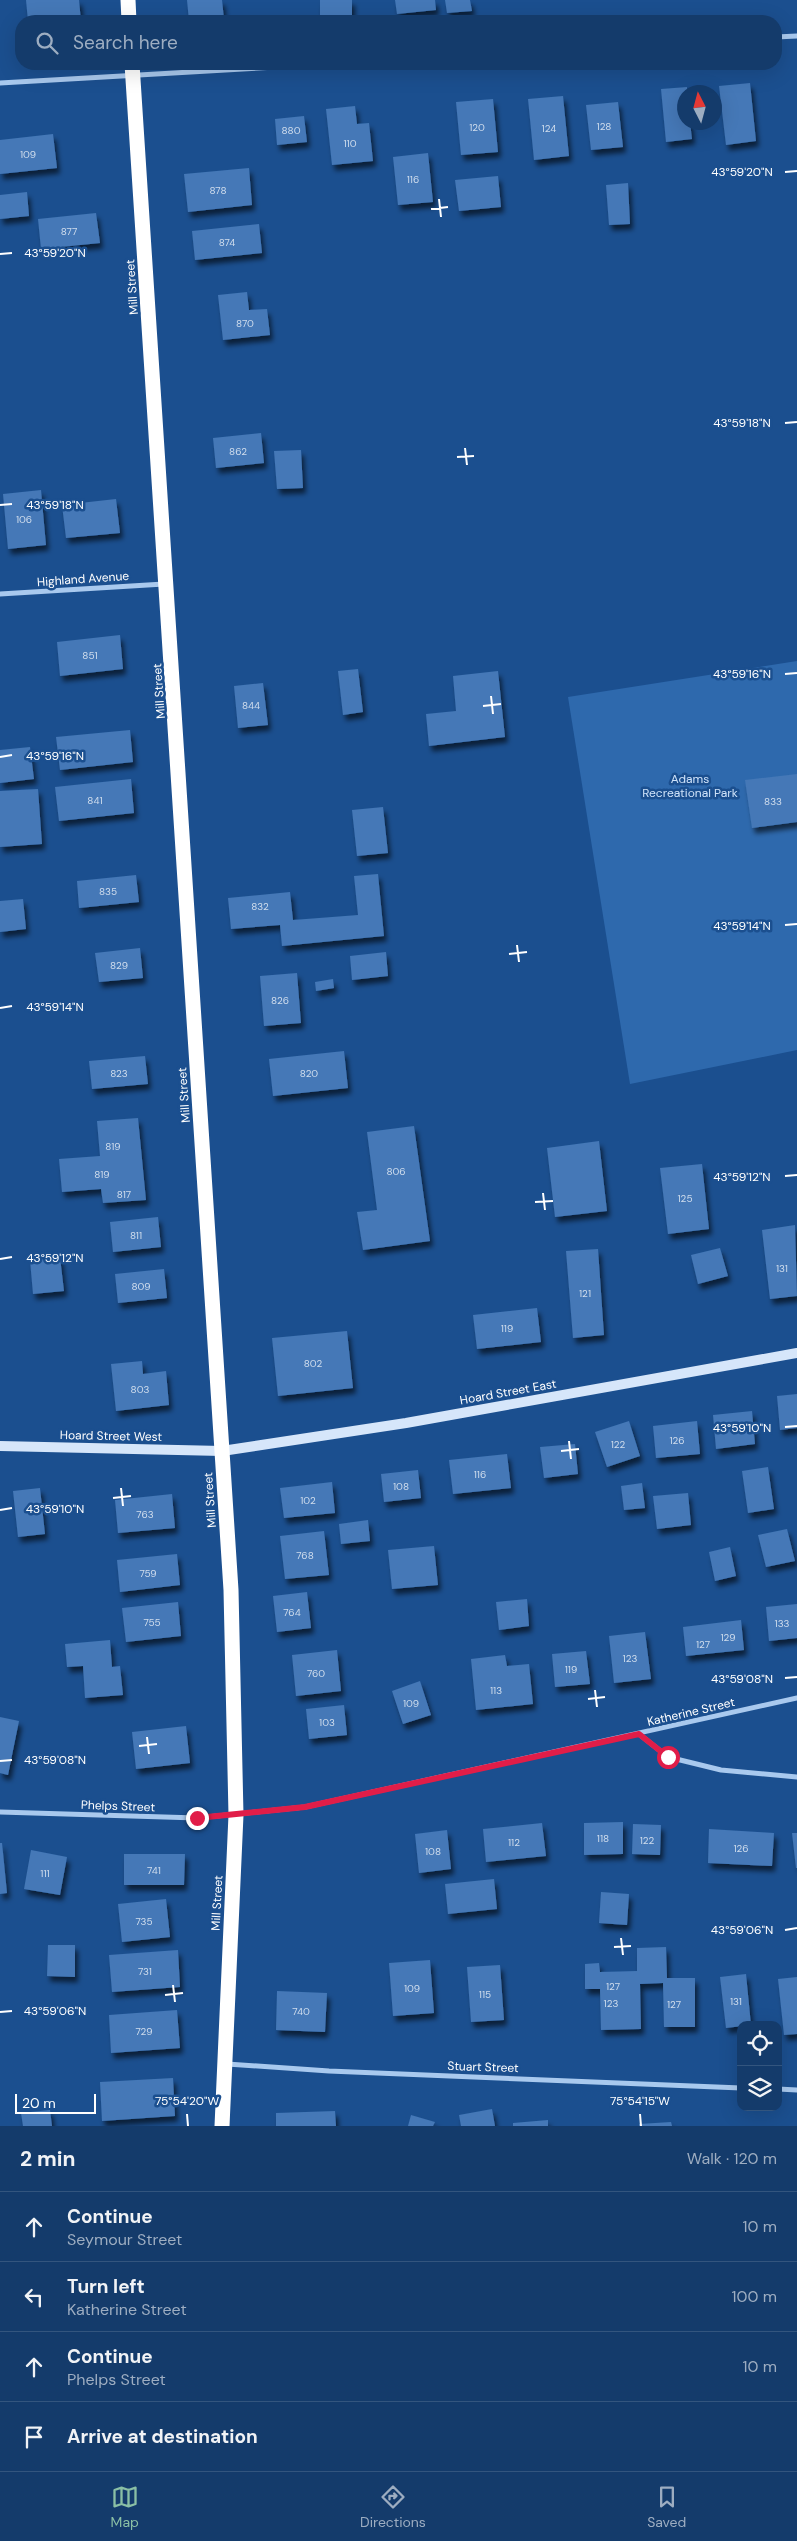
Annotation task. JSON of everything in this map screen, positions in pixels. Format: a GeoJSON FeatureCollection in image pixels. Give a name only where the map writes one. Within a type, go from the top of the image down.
{"type":"FeatureCollection","features":[{"type":"Feature","properties":{"kind":"highway"},"geometry":{"type":"LineString","coordinates":[[128,0],[129,15]]}},
{"type":"Feature","properties":{"kind":"highway","name":"Mill Street"},"geometry":{"type":"LineString","coordinates":[[132,70],[167,583],[231,1590],[236,1816],[222,2126]]}},
{"type":"Feature","properties":{"kind":"street"},"geometry":{"type":"LineString","coordinates":[[782,37],[797,36]]}},
{"type":"Feature","properties":{"kind":"street"},"geometry":{"type":"LineString","coordinates":[[0,83],[123,70]]}},
{"type":"Feature","properties":{"kind":"street","name":"Highland Avenue"},"geometry":{"type":"LineString","coordinates":[[0,594],[167,583]]}},
{"type":"Feature","properties":{"kind":"street","name":"Hoard Street East"},"geometry":{"type":"LineString","coordinates":[[222,1451],[406,1423],[797,1352]]}},
{"type":"Feature","properties":{"kind":"street","name":"Hoard Street West"},"geometry":{"type":"LineString","coordinates":[[0,1446],[222,1451]]}},
{"type":"Feature","properties":{"kind":"street","name":"Katherine Street"},"geometry":{"type":"LineString","coordinates":[[236,1816],[305,1807],[797,1698]]}},
{"type":"Feature","properties":{"kind":"street"},"geometry":{"type":"LineString","coordinates":[[639,1734],[668,1757],[721,1770],[797,1777]]}},
{"type":"Feature","properties":{"kind":"street","name":"Phelps Street"},"geometry":{"type":"LineString","coordinates":[[0,1812],[197,1818],[236,1816]]}},
{"type":"Feature","properties":{"kind":"street","name":"Stuart Street"},"geometry":{"type":"LineString","coordinates":[[224,2064],[329,2071],[737,2088]]}},
{"type":"Feature","properties":{"kind":"street"},"geometry":{"type":"LineString","coordinates":[[782,2089],[797,2090]]}},
{"type":"Feature","properties":{"kind":"green space","name":"Adams Recreational Park"},"geometry":{"type":"Polygon","coordinates":[[[797,661],[797,1050],[630,1084],[568,697],[797,661]]]}},
{"type":"Feature","properties":{"kind":"building"},"geometry":{"type":"Polygon","coordinates":[[[26,0],[79,0],[80,15],[27,15],[26,0]]]}},
{"type":"Feature","properties":{"kind":"building"},"geometry":{"type":"Polygon","coordinates":[[[187,0],[222,0],[224,15],[188,15],[187,0]]]}},
{"type":"Feature","properties":{"kind":"building"},"geometry":{"type":"Polygon","coordinates":[[[320,0],[352,0],[352,15],[320,15],[320,0]]]}},
{"type":"Feature","properties":{"kind":"building"},"geometry":{"type":"Polygon","coordinates":[[[395,0],[435,0],[436,10],[397,14],[395,0]]]}},
{"type":"Feature","properties":{"kind":"building"},"geometry":{"type":"Polygon","coordinates":[[[445,0],[470,0],[472,11],[447,13],[445,0]]]}},
{"type":"Feature","properties":{"kind":"building"},"geometry":{"type":"Polygon","coordinates":[[[750,83],[756,141],[726,145],[722,111],[722,86],[750,83]]]}},
{"type":"Feature","properties":{"kind":"building"},"geometry":{"type":"Polygon","coordinates":[[[677,88],[677,130],[691,130],[692,139],[666,142],[661,89],[677,88]]]}},
{"type":"Feature","properties":{"kind":"building"},"geometry":{"type":"Polygon","coordinates":[[[563,96],[569,156],[534,160],[528,99],[563,96]]]}},
{"type":"Feature","properties":{"kind":"building"},"geometry":{"type":"Polygon","coordinates":[[[493,99],[498,152],[461,155],[456,102],[493,99]]]}},
{"type":"Feature","properties":{"kind":"building"},"geometry":{"type":"Polygon","coordinates":[[[618,102],[623,147],[591,150],[586,105],[618,102]]]}},
{"type":"Feature","properties":{"kind":"building"},"geometry":{"type":"Polygon","coordinates":[[[355,106],[357,124],[369,123],[373,161],[332,165],[326,109],[355,106]]]}},
{"type":"Feature","properties":{"kind":"building"},"geometry":{"type":"Polygon","coordinates":[[[304,116],[307,142],[277,145],[275,119],[304,116]]]}},
{"type":"Feature","properties":{"kind":"building"},"geometry":{"type":"Polygon","coordinates":[[[53,134],[57,168],[0,174],[0,140],[53,134]]]}},
{"type":"Feature","properties":{"kind":"building"},"geometry":{"type":"Polygon","coordinates":[[[428,153],[433,202],[398,205],[393,157],[428,153]]]}},
{"type":"Feature","properties":{"kind":"building"},"geometry":{"type":"Polygon","coordinates":[[[249,168],[252,205],[188,212],[184,174],[249,168]]]}},
{"type":"Feature","properties":{"kind":"building"},"geometry":{"type":"Polygon","coordinates":[[[498,176],[501,207],[459,211],[455,180],[498,176]]]}},
{"type":"Feature","properties":{"kind":"building"},"geometry":{"type":"Polygon","coordinates":[[[628,183],[630,224],[609,225],[606,185],[628,183]]]}},
{"type":"Feature","properties":{"kind":"building"},"geometry":{"type":"Polygon","coordinates":[[[27,192],[29,216],[0,219],[0,195],[27,192]]]}},
{"type":"Feature","properties":{"kind":"building"},"geometry":{"type":"Polygon","coordinates":[[[96,213],[100,243],[41,249],[38,219],[96,213]]]}},
{"type":"Feature","properties":{"kind":"building"},"geometry":{"type":"Polygon","coordinates":[[[259,224],[262,253],[195,260],[192,231],[259,224]]]}},
{"type":"Feature","properties":{"kind":"building"},"geometry":{"type":"Polygon","coordinates":[[[247,292],[249,310],[267,309],[270,335],[223,340],[218,295],[247,292]]]}},
{"type":"Feature","properties":{"kind":"building"},"geometry":{"type":"Polygon","coordinates":[[[261,433],[264,463],[216,468],[213,438],[261,433]]]}},
{"type":"Feature","properties":{"kind":"building"},"geometry":{"type":"Polygon","coordinates":[[[301,450],[303,488],[277,489],[274,451],[301,450]]]}},
{"type":"Feature","properties":{"kind":"building"},"geometry":{"type":"Polygon","coordinates":[[[41,490],[46,545],[8,549],[3,494],[41,490]]]}},
{"type":"Feature","properties":{"kind":"building"},"geometry":{"type":"Polygon","coordinates":[[[116,499],[120,533],[66,538],[62,505],[116,499]]]}},
{"type":"Feature","properties":{"kind":"building"},"geometry":{"type":"Polygon","coordinates":[[[120,635],[123,669],[60,676],[57,642],[120,635]]]}},
{"type":"Feature","properties":{"kind":"building"},"geometry":{"type":"Polygon","coordinates":[[[358,669],[363,712],[343,715],[338,671],[358,669]]]}},
{"type":"Feature","properties":{"kind":"building"},"geometry":{"type":"Polygon","coordinates":[[[498,671],[505,737],[429,746],[426,714],[456,711],[453,676],[498,671]]]}},
{"type":"Feature","properties":{"kind":"building"},"geometry":{"type":"Polygon","coordinates":[[[263,683],[268,725],[238,728],[234,686],[263,683]]]}},
{"type":"Feature","properties":{"kind":"building"},"geometry":{"type":"Polygon","coordinates":[[[130,730],[133,762],[60,770],[56,737],[130,730]]]}},
{"type":"Feature","properties":{"kind":"building"},"geometry":{"type":"Polygon","coordinates":[[[30,747],[34,779],[0,783],[0,750],[30,747]]]}},
{"type":"Feature","properties":{"kind":"building"},"geometry":{"type":"Polygon","coordinates":[[[797,774],[797,822],[752,828],[745,780],[797,774]]]}},
{"type":"Feature","properties":{"kind":"building"},"geometry":{"type":"Polygon","coordinates":[[[131,779],[134,813],[59,821],[55,787],[131,779]]]}},
{"type":"Feature","properties":{"kind":"building"},"geometry":{"type":"Polygon","coordinates":[[[38,789],[42,844],[0,847],[0,791],[38,789]]]}},
{"type":"Feature","properties":{"kind":"building"},"geometry":{"type":"Polygon","coordinates":[[[383,807],[388,853],[357,856],[352,810],[383,807]]]}},
{"type":"Feature","properties":{"kind":"building"},"geometry":{"type":"Polygon","coordinates":[[[378,874],[384,936],[282,946],[280,925],[231,929],[228,898],[290,892],[293,920],[358,915],[354,876],[378,874]]]}},
{"type":"Feature","properties":{"kind":"building"},"geometry":{"type":"Polygon","coordinates":[[[136,875],[139,902],[79,908],[77,881],[136,875]]]}},
{"type":"Feature","properties":{"kind":"building"},"geometry":{"type":"Polygon","coordinates":[[[23,899],[26,929],[0,932],[0,901],[23,899]]]}},
{"type":"Feature","properties":{"kind":"building"},"geometry":{"type":"Polygon","coordinates":[[[140,948],[143,978],[99,982],[95,953],[140,948]]]}},
{"type":"Feature","properties":{"kind":"building"},"geometry":{"type":"Polygon","coordinates":[[[386,952],[388,976],[352,980],[350,956],[386,952]]]}},
{"type":"Feature","properties":{"kind":"building"},"geometry":{"type":"Polygon","coordinates":[[[297,973],[301,1023],[264,1026],[260,976],[297,973]]]}},
{"type":"Feature","properties":{"kind":"building"},"geometry":{"type":"Polygon","coordinates":[[[333,979],[334,988],[316,991],[315,982],[333,979]]]}},
{"type":"Feature","properties":{"kind":"building"},"geometry":{"type":"Polygon","coordinates":[[[344,1051],[348,1088],[273,1096],[269,1059],[344,1051]]]}},
{"type":"Feature","properties":{"kind":"building"},"geometry":{"type":"Polygon","coordinates":[[[145,1056],[148,1084],[92,1089],[89,1061],[145,1056]]]}},
{"type":"Feature","properties":{"kind":"building"},"geometry":{"type":"Polygon","coordinates":[[[138,1118],[146,1200],[103,1203],[101,1189],[62,1192],[59,1159],[100,1156],[97,1121],[138,1118]]]}},
{"type":"Feature","properties":{"kind":"building"},"geometry":{"type":"Polygon","coordinates":[[[414,1126],[430,1241],[363,1250],[357,1212],[377,1210],[367,1132],[414,1126]]]}},
{"type":"Feature","properties":{"kind":"building"},"geometry":{"type":"Polygon","coordinates":[[[599,1141],[607,1211],[555,1217],[547,1148],[599,1141]]]}},
{"type":"Feature","properties":{"kind":"building"},"geometry":{"type":"Polygon","coordinates":[[[702,1164],[709,1229],[668,1234],[660,1168],[702,1164]]]}},
{"type":"Feature","properties":{"kind":"building"},"geometry":{"type":"Polygon","coordinates":[[[158,1217],[161,1247],[113,1252],[110,1222],[158,1217]]]}},
{"type":"Feature","properties":{"kind":"building"},"geometry":{"type":"Polygon","coordinates":[[[795,1225],[797,1296],[770,1299],[762,1230],[795,1225]]]}},
{"type":"Feature","properties":{"kind":"building"},"geometry":{"type":"Polygon","coordinates":[[[720,1248],[728,1276],[698,1284],[691,1255],[720,1248]]]}},
{"type":"Feature","properties":{"kind":"building"},"geometry":{"type":"Polygon","coordinates":[[[598,1249],[604,1335],[573,1338],[566,1251],[598,1249]]]}},
{"type":"Feature","properties":{"kind":"building"},"geometry":{"type":"Polygon","coordinates":[[[60,1257],[64,1291],[33,1294],[30,1260],[60,1257]]]}},
{"type":"Feature","properties":{"kind":"building"},"geometry":{"type":"Polygon","coordinates":[[[164,1269],[167,1298],[118,1303],[115,1274],[164,1269]]]}},
{"type":"Feature","properties":{"kind":"building"},"geometry":{"type":"Polygon","coordinates":[[[537,1308],[541,1342],[477,1349],[473,1315],[537,1308]]]}},
{"type":"Feature","properties":{"kind":"building"},"geometry":{"type":"Polygon","coordinates":[[[347,1331],[353,1388],[278,1396],[272,1338],[347,1331]]]}},
{"type":"Feature","properties":{"kind":"building"},"geometry":{"type":"Polygon","coordinates":[[[142,1361],[143,1374],[166,1371],[169,1405],[116,1411],[111,1364],[142,1361]]]}},
{"type":"Feature","properties":{"kind":"building"},"geometry":{"type":"Polygon","coordinates":[[[797,1394],[797,1428],[780,1430],[777,1396],[797,1394]]]}},
{"type":"Feature","properties":{"kind":"building"},"geometry":{"type":"Polygon","coordinates":[[[752,1411],[755,1444],[716,1449],[713,1415],[752,1411]]]}},
{"type":"Feature","properties":{"kind":"building"},"geometry":{"type":"Polygon","coordinates":[[[629,1421],[640,1456],[607,1467],[595,1432],[629,1421]]]}},
{"type":"Feature","properties":{"kind":"building"},"geometry":{"type":"Polygon","coordinates":[[[697,1421],[700,1454],[656,1458],[653,1426],[697,1421]]]}},
{"type":"Feature","properties":{"kind":"building"},"geometry":{"type":"Polygon","coordinates":[[[575,1444],[578,1474],[544,1478],[540,1447],[575,1444]]]}},
{"type":"Feature","properties":{"kind":"building"},"geometry":{"type":"Polygon","coordinates":[[[507,1454],[511,1488],[453,1494],[449,1460],[507,1454]]]}},
{"type":"Feature","properties":{"kind":"building"},"geometry":{"type":"Polygon","coordinates":[[[768,1467],[774,1509],[748,1513],[742,1471],[768,1467]]]}},
{"type":"Feature","properties":{"kind":"building"},"geometry":{"type":"Polygon","coordinates":[[[418,1470],[421,1498],[384,1502],[381,1474],[418,1470]]]}},
{"type":"Feature","properties":{"kind":"building"},"geometry":{"type":"Polygon","coordinates":[[[332,1482],[335,1513],[284,1518],[280,1488],[332,1482]]]}},
{"type":"Feature","properties":{"kind":"building"},"geometry":{"type":"Polygon","coordinates":[[[642,1483],[645,1508],[624,1510],[621,1486],[642,1483]]]}},
{"type":"Feature","properties":{"kind":"building"},"geometry":{"type":"Polygon","coordinates":[[[40,1488],[45,1534],[18,1537],[13,1491],[40,1488]]]}},
{"type":"Feature","properties":{"kind":"building"},"geometry":{"type":"Polygon","coordinates":[[[688,1493],[691,1525],[657,1529],[653,1496],[688,1493]]]}},
{"type":"Feature","properties":{"kind":"building"},"geometry":{"type":"Polygon","coordinates":[[[172,1494],[175,1528],[118,1533],[115,1500],[172,1494]]]}},
{"type":"Feature","properties":{"kind":"building"},"geometry":{"type":"Polygon","coordinates":[[[368,1520],[370,1541],[341,1544],[339,1524],[368,1520]]]}},
{"type":"Feature","properties":{"kind":"building"},"geometry":{"type":"Polygon","coordinates":[[[787,1529],[795,1561],[766,1567],[758,1535],[787,1529]]]}},
{"type":"Feature","properties":{"kind":"building"},"geometry":{"type":"Polygon","coordinates":[[[324,1531],[329,1575],[285,1579],[280,1536],[324,1531]]]}},
{"type":"Feature","properties":{"kind":"building"},"geometry":{"type":"Polygon","coordinates":[[[434,1546],[438,1585],[392,1589],[388,1550],[434,1546]]]}},
{"type":"Feature","properties":{"kind":"building"},"geometry":{"type":"Polygon","coordinates":[[[730,1547],[736,1576],[715,1581],[709,1552],[730,1547]]]}},
{"type":"Feature","properties":{"kind":"building"},"geometry":{"type":"Polygon","coordinates":[[[177,1554],[180,1585],[120,1592],[117,1560],[177,1554]]]}},
{"type":"Feature","properties":{"kind":"building"},"geometry":{"type":"Polygon","coordinates":[[[307,1592],[311,1628],[277,1632],[273,1596],[307,1592]]]}},
{"type":"Feature","properties":{"kind":"building"},"geometry":{"type":"Polygon","coordinates":[[[527,1599],[529,1626],[499,1630],[496,1602],[527,1599]]]}},
{"type":"Feature","properties":{"kind":"building"},"geometry":{"type":"Polygon","coordinates":[[[178,1602],[181,1636],[126,1642],[122,1608],[178,1602]]]}},
{"type":"Feature","properties":{"kind":"building"},"geometry":{"type":"Polygon","coordinates":[[[797,1604],[797,1638],[769,1641],[766,1607],[797,1604]]]}},
{"type":"Feature","properties":{"kind":"building"},"geometry":{"type":"Polygon","coordinates":[[[741,1620],[744,1650],[686,1656],[683,1627],[741,1620]]]}},
{"type":"Feature","properties":{"kind":"building"},"geometry":{"type":"Polygon","coordinates":[[[645,1632],[651,1679],[614,1683],[609,1636],[645,1632]]]}},
{"type":"Feature","properties":{"kind":"building"},"geometry":{"type":"Polygon","coordinates":[[[110,1640],[112,1667],[120,1666],[123,1695],[85,1698],[83,1666],[67,1667],[65,1644],[110,1640]]]}},
{"type":"Feature","properties":{"kind":"building"},"geometry":{"type":"Polygon","coordinates":[[[337,1650],[341,1691],[296,1696],[292,1655],[337,1650]]]}},
{"type":"Feature","properties":{"kind":"building"},"geometry":{"type":"Polygon","coordinates":[[[586,1651],[590,1684],[555,1687],[552,1654],[586,1651]]]}},
{"type":"Feature","properties":{"kind":"building"},"geometry":{"type":"Polygon","coordinates":[[[505,1655],[507,1666],[529,1664],[533,1704],[476,1710],[471,1659],[505,1655]]]}},
{"type":"Feature","properties":{"kind":"building"},"geometry":{"type":"Polygon","coordinates":[[[420,1681],[431,1715],[403,1724],[392,1691],[420,1681]]]}},
{"type":"Feature","properties":{"kind":"building"},"geometry":{"type":"Polygon","coordinates":[[[344,1705],[347,1735],[309,1739],[306,1709],[344,1705]]]}},
{"type":"Feature","properties":{"kind":"building"},"geometry":{"type":"Polygon","coordinates":[[[0,1717],[19,1721],[8,1775],[0,1773],[0,1717]]]}},
{"type":"Feature","properties":{"kind":"building"},"geometry":{"type":"Polygon","coordinates":[[[186,1726],[190,1763],[136,1769],[132,1732],[186,1726]]]}},
{"type":"Feature","properties":{"kind":"building"},"geometry":{"type":"Polygon","coordinates":[[[623,1822],[623,1854],[584,1855],[584,1823],[623,1822]]]}},
{"type":"Feature","properties":{"kind":"building"},"geometry":{"type":"Polygon","coordinates":[[[542,1823],[546,1856],[486,1862],[483,1829],[542,1823]]]}},
{"type":"Feature","properties":{"kind":"building"},"geometry":{"type":"Polygon","coordinates":[[[633,1824],[661,1825],[660,1855],[632,1854],[633,1824]]]}},
{"type":"Feature","properties":{"kind":"building"},"geometry":{"type":"Polygon","coordinates":[[[709,1829],[774,1833],[772,1866],[708,1863],[709,1829]]]}},
{"type":"Feature","properties":{"kind":"building"},"geometry":{"type":"Polygon","coordinates":[[[447,1830],[451,1869],[419,1873],[415,1834],[447,1830]]]}},
{"type":"Feature","properties":{"kind":"building"},"geometry":{"type":"Polygon","coordinates":[[[792,1833],[797,1833],[797,1868],[796,1868],[792,1833]]]}},
{"type":"Feature","properties":{"kind":"building"},"geometry":{"type":"Polygon","coordinates":[[[0,1843],[2,1843],[7,1893],[0,1894],[0,1843]]]}},
{"type":"Feature","properties":{"kind":"building"},"geometry":{"type":"Polygon","coordinates":[[[31,1850],[67,1857],[60,1895],[24,1889],[31,1850]]]}},
{"type":"Feature","properties":{"kind":"building"},"geometry":{"type":"Polygon","coordinates":[[[124,1854],[185,1854],[184,1885],[124,1885],[124,1854]]]}},
{"type":"Feature","properties":{"kind":"building"},"geometry":{"type":"Polygon","coordinates":[[[494,1879],[497,1909],[448,1914],[445,1884],[494,1879]]]}},
{"type":"Feature","properties":{"kind":"building"},"geometry":{"type":"Polygon","coordinates":[[[601,1892],[629,1894],[627,1925],[599,1923],[601,1892]]]}},
{"type":"Feature","properties":{"kind":"building"},"geometry":{"type":"Polygon","coordinates":[[[166,1899],[170,1937],[122,1942],[118,1904],[166,1899]]]}},
{"type":"Feature","properties":{"kind":"building"},"geometry":{"type":"Polygon","coordinates":[[[48,1945],[75,1945],[75,1977],[47,1976],[48,1945]]]}},
{"type":"Feature","properties":{"kind":"building"},"geometry":{"type":"Polygon","coordinates":[[[666,1947],[667,1978],[695,1978],[695,2027],[664,2027],[663,1983],[640,1984],[641,2029],[601,2030],[600,1989],[585,1989],[585,1964],[599,1963],[600,1972],[637,1971],[637,1948],[666,1947]]]}},
{"type":"Feature","properties":{"kind":"building"},"geometry":{"type":"Polygon","coordinates":[[[178,1950],[180,1987],[112,1992],[109,1955],[178,1950]]]}},
{"type":"Feature","properties":{"kind":"building"},"geometry":{"type":"Polygon","coordinates":[[[430,1960],[434,2013],[393,2016],[389,1963],[430,1960]]]}},
{"type":"Feature","properties":{"kind":"building"},"geometry":{"type":"Polygon","coordinates":[[[500,1965],[504,2020],[471,2022],[467,1967],[500,1965]]]}},
{"type":"Feature","properties":{"kind":"building"},"geometry":{"type":"Polygon","coordinates":[[[746,1974],[751,2021],[737,2021],[737,2027],[726,2028],[720,1977],[746,1974]]]}},
{"type":"Feature","properties":{"kind":"building"},"geometry":{"type":"Polygon","coordinates":[[[797,1977],[797,2034],[784,2035],[778,1979],[797,1977]]]}},
{"type":"Feature","properties":{"kind":"building"},"geometry":{"type":"Polygon","coordinates":[[[277,1991],[327,1993],[325,2032],[276,2030],[277,1991]]]}},
{"type":"Feature","properties":{"kind":"building"},"geometry":{"type":"Polygon","coordinates":[[[177,2010],[180,2048],[111,2053],[109,2015],[177,2010]]]}},
{"type":"Feature","properties":{"kind":"building"},"geometry":{"type":"Polygon","coordinates":[[[173,2078],[175,2116],[102,2121],[100,2082],[173,2078]]]}},
{"type":"Feature","properties":{"kind":"building"},"geometry":{"type":"Polygon","coordinates":[[[492,2109],[495,2126],[461,2126],[459,2115],[492,2109]]]}},
{"type":"Feature","properties":{"kind":"building"},"geometry":{"type":"Polygon","coordinates":[[[50,2110],[52,2126],[23,2126],[21,2113],[50,2110]]]}},
{"type":"Feature","properties":{"kind":"building"},"geometry":{"type":"Polygon","coordinates":[[[335,2111],[336,2126],[276,2126],[276,2113],[335,2111]]]}},
{"type":"Feature","properties":{"kind":"building"},"geometry":{"type":"Polygon","coordinates":[[[411,2115],[435,2122],[433,2126],[408,2126],[411,2115]]]}},
{"type":"Feature","properties":{"kind":"building"},"geometry":{"type":"Polygon","coordinates":[[[548,2120],[548,2126],[513,2126],[513,2123],[548,2120]]]}},
{"type":"Feature","properties":{"kind":"building"},"geometry":{"type":"Polygon","coordinates":[[[671,2122],[672,2126],[639,2126],[639,2124],[671,2122]]]}},
{"type":"Feature","properties":{"kind":"route"},"geometry":{"type":"LineString","coordinates":[[197,1818],[236,1816],[305,1807],[639,1734],[668,1757]]}}]}
